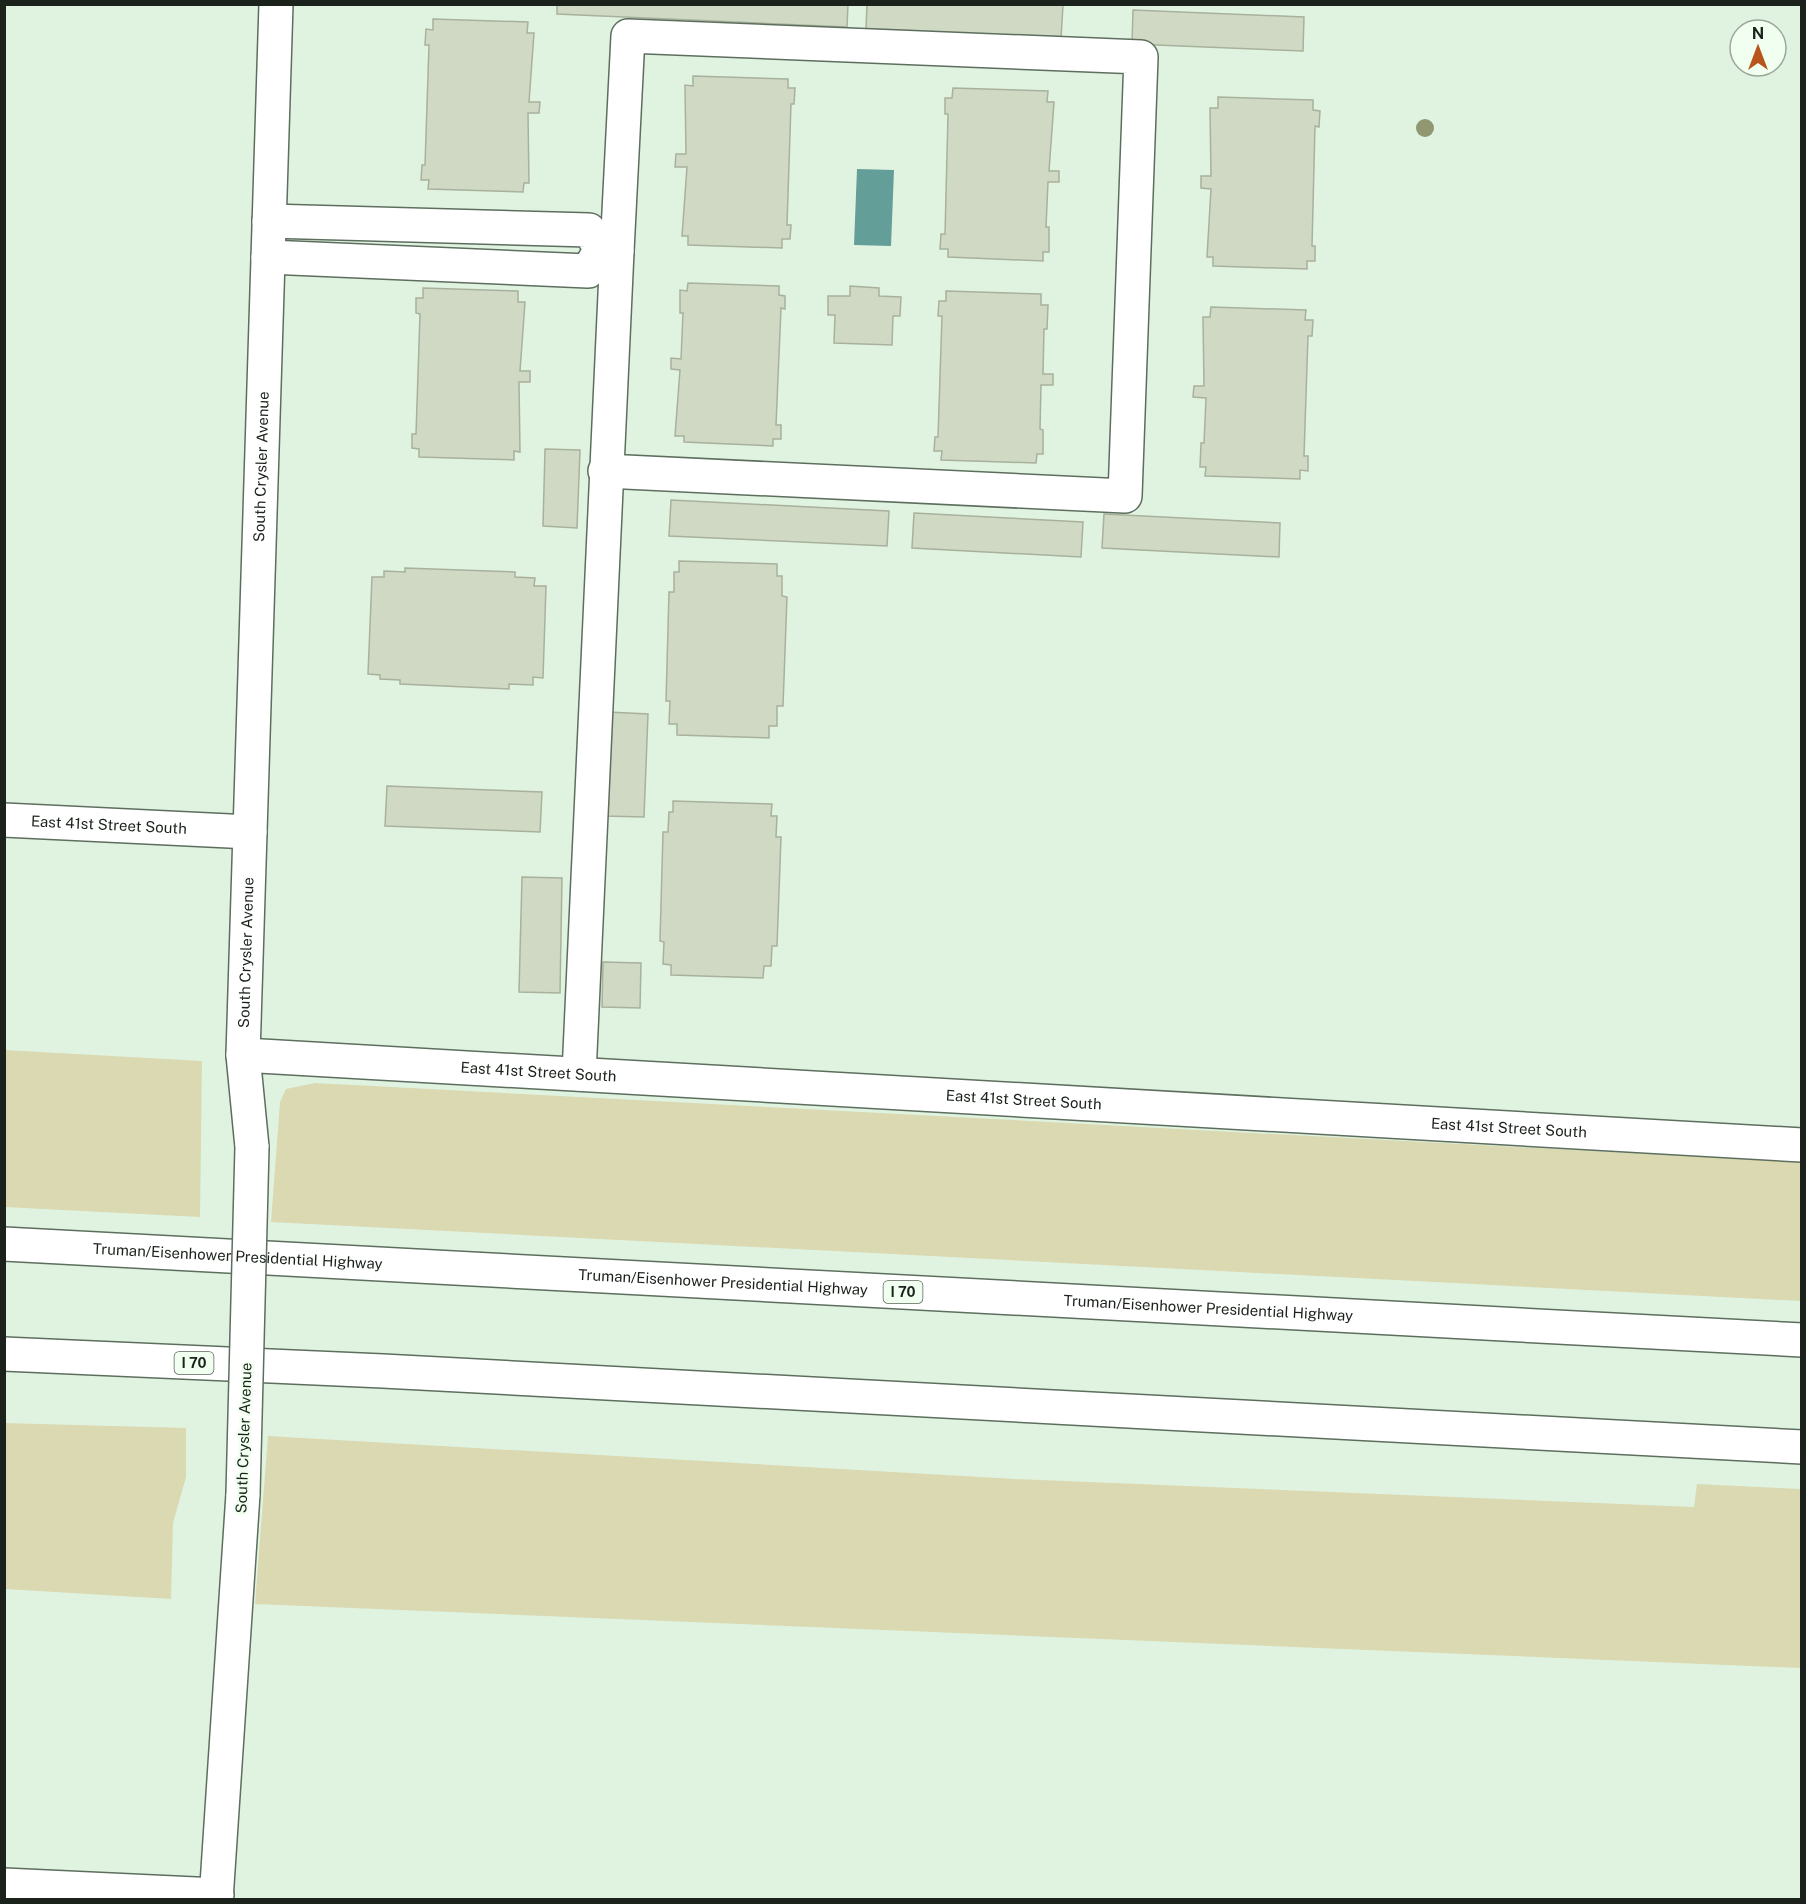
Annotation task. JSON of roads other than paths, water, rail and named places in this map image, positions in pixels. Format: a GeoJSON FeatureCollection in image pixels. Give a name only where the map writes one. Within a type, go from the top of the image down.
{"type":"FeatureCollection","features":[{"type":"Feature","properties":{"kind":"main road","name":"South Crysler Avenue"},"geometry":{"type":"LineString","coordinates":[[217,1898],[243,1494],[252,1147],[243,1055],[276,4]]}},
{"type":"Feature","properties":{"kind":"main road"},"geometry":{"type":"LineString","coordinates":[[579,1074],[605,471],[609,250],[628,36],[1141,57],[1125,496],[605,471]]}},
{"type":"Feature","properties":{"kind":"main road"},"geometry":{"type":"LineString","coordinates":[[269,221],[589,230],[609,250]]}},
{"type":"Feature","properties":{"kind":"main road"},"geometry":{"type":"LineString","coordinates":[[268,257],[588,271],[609,250]]}},
{"type":"Feature","properties":{"kind":"main road","name":"East 41st Street South"},"geometry":{"type":"LineString","coordinates":[[4,820],[250,832]]}},
{"type":"Feature","properties":{"kind":"main road","name":"East 41st Street South"},"geometry":{"type":"LineString","coordinates":[[243,1055],[1802,1145]]}},
{"type":"Feature","properties":{"kind":"main road","name":"Truman/Eisenhower Presidential Highway"},"geometry":{"type":"LineString","coordinates":[[4,1244],[1802,1340]]}},
{"type":"Feature","properties":{"kind":"main road","name":"I 70"},"geometry":{"type":"LineString","coordinates":[[4,1356],[395,1371],[1802,1447]]}},
{"type":"Feature","properties":{"kind":"main road"},"geometry":{"type":"LineString","coordinates":[[4,1885],[217,1898]]}},
{"type":"Feature","properties":{"kind":"water"},"geometry":{"type":"Polygon","coordinates":[[[857,169],[894,170],[891,246],[854,245],[857,169]]]}}]}
